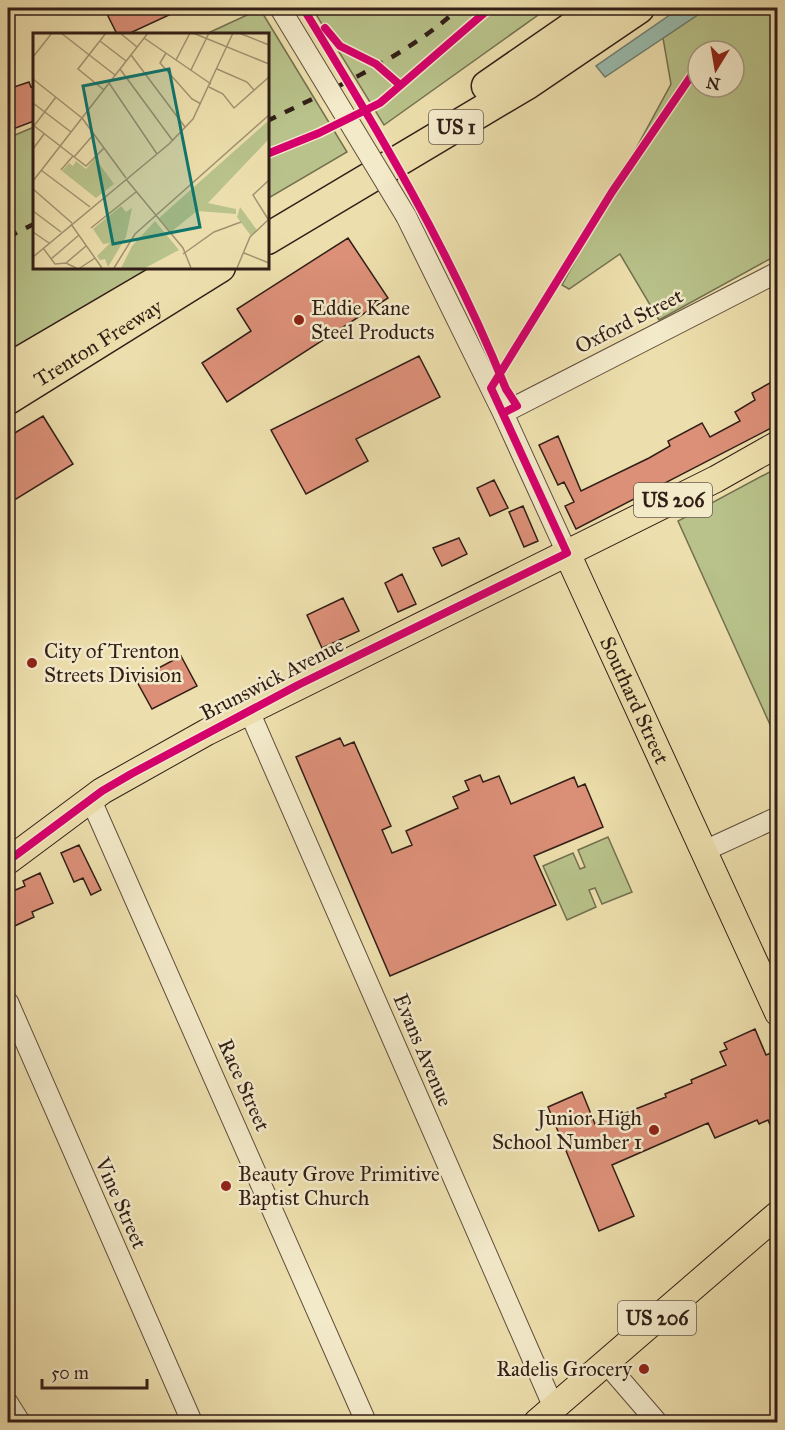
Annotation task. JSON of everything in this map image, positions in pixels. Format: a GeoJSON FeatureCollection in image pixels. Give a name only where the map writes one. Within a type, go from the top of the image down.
{"type":"FeatureCollection","features":[{"type":"Feature","properties":{"kind":"highway","name":"US 1"},"geometry":{"type":"LineString","coordinates":[[268,216],[500,78],[600,8]]}},
{"type":"Feature","properties":{"kind":"highway","name":"US 1"},"geometry":{"type":"LineString","coordinates":[[268,237],[527,84],[639,8]]}},
{"type":"Feature","properties":{"kind":"highway","name":"Trenton Freeway"},"geometry":{"type":"LineString","coordinates":[[8,369],[180,268]]}},
{"type":"Feature","properties":{"kind":"highway","name":"Trenton Freeway"},"geometry":{"type":"LineString","coordinates":[[8,399],[218,268]]}},
{"type":"Feature","properties":{"kind":"main road","name":"Brunswick Avenue"},"geometry":{"type":"LineString","coordinates":[[8,861],[91,800],[131,774],[249,711],[716,479],[777,444]]}},
{"type":"Feature","properties":{"kind":"main road","name":"Southard Street"},"geometry":{"type":"LineString","coordinates":[[567,553],[704,851],[772,985],[777,1013]]}},
{"type":"Feature","properties":{"kind":"main road","name":"US 206"},"geometry":{"type":"LineString","coordinates":[[546,1415],[777,1214]]}},
{"type":"Feature","properties":{"kind":"street","name":"Southard Street"},"geometry":{"type":"LineString","coordinates":[[280,8],[406,216],[503,413],[567,553]]}},
{"type":"Feature","properties":{"kind":"street","name":"Oxford Street"},"geometry":{"type":"LineString","coordinates":[[503,413],[777,272]]}},
{"type":"Feature","properties":{"kind":"street","name":"Evans Avenue"},"geometry":{"type":"LineString","coordinates":[[249,711],[546,1415]]}},
{"type":"Feature","properties":{"kind":"street","name":"Race Street"},"geometry":{"type":"LineString","coordinates":[[91,800],[104,824],[366,1422]]}},
{"type":"Feature","properties":{"kind":"street"},"geometry":{"type":"LineString","coordinates":[[704,851],[777,817]]}},
{"type":"Feature","properties":{"kind":"street","name":"Vine Street"},"geometry":{"type":"LineString","coordinates":[[8,1002],[192,1422]]}},
{"type":"Feature","properties":{"kind":"street"},"geometry":{"type":"LineString","coordinates":[[606,1363],[657,1422]]}},
{"type":"Feature","properties":{"kind":"street"},"geometry":{"type":"LineString","coordinates":[[8,1403],[20,1422]]}},
{"type":"Feature","properties":{"kind":"green space"},"geometry":{"type":"Polygon","coordinates":[[[312,8],[548,8],[384,125],[312,8]]]}},
{"type":"Feature","properties":{"kind":"green space"},"geometry":{"type":"Polygon","coordinates":[[[708,8],[777,8],[777,255],[659,320],[620,254],[569,289],[562,285],[671,84],[663,38],[708,8]]]}},
{"type":"Feature","properties":{"kind":"green space"},"geometry":{"type":"Polygon","coordinates":[[[260,9],[347,152],[268,198],[268,33],[208,33],[260,9]]]}},
{"type":"Feature","properties":{"kind":"green space"},"geometry":{"type":"Polygon","coordinates":[[[33,127],[33,268],[150,268],[8,352],[8,138],[33,127]]]}},
{"type":"Feature","properties":{"kind":"green space"},"geometry":{"type":"Polygon","coordinates":[[[777,468],[777,740],[678,521],[777,468]]]}},
{"type":"Feature","properties":{"kind":"green space"},"geometry":{"type":"Polygon","coordinates":[[[608,837],[632,892],[602,904],[595,888],[589,890],[596,907],[567,920],[543,866],[573,853],[580,869],[585,867],[578,850],[608,837]]]}},
{"type":"Feature","properties":{"kind":"shaded area"},"geometry":{"type":"Polygon","coordinates":[[[680,8],[708,8],[605,77],[596,66],[680,8]]]}},
{"type":"Feature","properties":{"kind":"building"},"geometry":{"type":"Polygon","coordinates":[[[120,8],[184,8],[130,33],[116,33],[107,14],[120,8]]]}},
{"type":"Feature","properties":{"kind":"building"},"geometry":{"type":"Polygon","coordinates":[[[29,82],[31,87],[33,86],[33,121],[8,131],[8,89],[29,82]]]}},
{"type":"Feature","properties":{"kind":"building","name":"Eddie Kane Steel Products"},"geometry":{"type":"Polygon","coordinates":[[[348,238],[388,298],[227,402],[202,363],[251,331],[237,309],[348,238]]]}},
{"type":"Feature","properties":{"kind":"building"},"geometry":{"type":"Polygon","coordinates":[[[419,356],[440,397],[356,439],[368,461],[306,494],[271,430],[419,356]]]}},
{"type":"Feature","properties":{"kind":"building"},"geometry":{"type":"Polygon","coordinates":[[[777,379],[777,425],[576,529],[565,506],[574,502],[564,482],[558,485],[539,445],[558,436],[581,491],[649,458],[670,446],[668,441],[702,423],[710,437],[740,421],[735,412],[755,400],[752,393],[777,379]]]}},
{"type":"Feature","properties":{"kind":"building"},"geometry":{"type":"Polygon","coordinates":[[[43,416],[73,464],[8,504],[8,437],[43,416]]]}},
{"type":"Feature","properties":{"kind":"building"},"geometry":{"type":"Polygon","coordinates":[[[494,480],[508,508],[490,516],[477,488],[494,480]]]}},
{"type":"Feature","properties":{"kind":"building"},"geometry":{"type":"Polygon","coordinates":[[[523,506],[538,541],[524,547],[509,512],[523,506]]]}},
{"type":"Feature","properties":{"kind":"building"},"geometry":{"type":"Polygon","coordinates":[[[459,538],[467,554],[442,566],[433,548],[459,538]]]}},
{"type":"Feature","properties":{"kind":"building"},"geometry":{"type":"Polygon","coordinates":[[[402,574],[416,604],[398,612],[385,583],[402,574]]]}},
{"type":"Feature","properties":{"kind":"building"},"geometry":{"type":"Polygon","coordinates":[[[343,598],[359,631],[322,648],[307,615],[343,598]]]}},
{"type":"Feature","properties":{"kind":"building"},"geometry":{"type":"Polygon","coordinates":[[[181,656],[197,686],[152,709],[136,680],[181,656]]]}},
{"type":"Feature","properties":{"kind":"building"},"geometry":{"type":"Polygon","coordinates":[[[340,738],[344,746],[354,742],[391,826],[382,830],[392,853],[412,845],[406,831],[458,808],[453,797],[469,790],[465,781],[480,775],[483,782],[499,776],[511,804],[574,777],[578,787],[585,784],[603,827],[534,856],[556,905],[390,976],[296,757],[340,738]]]}},
{"type":"Feature","properties":{"kind":"building"},"geometry":{"type":"Polygon","coordinates":[[[79,845],[101,890],[91,895],[83,878],[74,882],[61,853],[79,845]]]}},
{"type":"Feature","properties":{"kind":"building"},"geometry":{"type":"Polygon","coordinates":[[[40,873],[53,903],[32,912],[34,917],[8,929],[8,893],[25,886],[23,881],[40,873]]]}},
{"type":"Feature","properties":{"kind":"building","name":"Junior High School Number 1"},"geometry":{"type":"Polygon","coordinates":[[[755,1029],[766,1055],[773,1052],[777,1062],[777,1073],[774,1074],[777,1083],[777,1141],[768,1120],[759,1124],[757,1120],[715,1138],[708,1123],[612,1165],[634,1216],[599,1231],[548,1107],[582,1092],[595,1124],[622,1112],[623,1114],[666,1097],[665,1094],[692,1083],[691,1080],[726,1065],[720,1052],[727,1049],[724,1043],[755,1029]]]}},
{"type":"Feature","properties":{"kind":"railway"},"geometry":{"type":"LineString","coordinates":[[268,121],[392,57],[416,42],[459,8]]}},
{"type":"Feature","properties":{"kind":"railway"},"geometry":{"type":"LineString","coordinates":[[8,237],[33,224]]}},
{"type":"Feature","properties":{"kind":"cycle path"},"geometry":{"type":"LineString","coordinates":[[303,8],[413,194],[462,290],[506,389],[517,406],[503,413]]}},
{"type":"Feature","properties":{"kind":"cycle path"},"geometry":{"type":"LineString","coordinates":[[268,154],[319,133],[380,103],[490,8]]}},
{"type":"Feature","properties":{"kind":"cycle path"},"geometry":{"type":"LineString","coordinates":[[325,28],[340,46],[376,64],[400,85]]}},
{"type":"Feature","properties":{"kind":"cycle path"},"geometry":{"type":"LineString","coordinates":[[8,861],[102,791],[131,774],[298,685],[567,553],[491,388],[612,192],[686,84]]}},
{"type":"Feature","properties":{"kind":"place","name":"Eddie Kane Steel Products"},"geometry":{"type":"Point","coordinates":[299,320]}},
{"type":"Feature","properties":{"kind":"place","name":"City of Trenton Streets Division"},"geometry":{"type":"Point","coordinates":[32,663]}},
{"type":"Feature","properties":{"kind":"place","name":"Junior High School Number 1"},"geometry":{"type":"Point","coordinates":[654,1130]}},
{"type":"Feature","properties":{"kind":"place","name":"Beauty Grove Primitive Baptist Church"},"geometry":{"type":"Point","coordinates":[226,1186]}},
{"type":"Feature","properties":{"kind":"place","name":"Radelis Grocery"},"geometry":{"type":"Point","coordinates":[644,1369]}}]}
